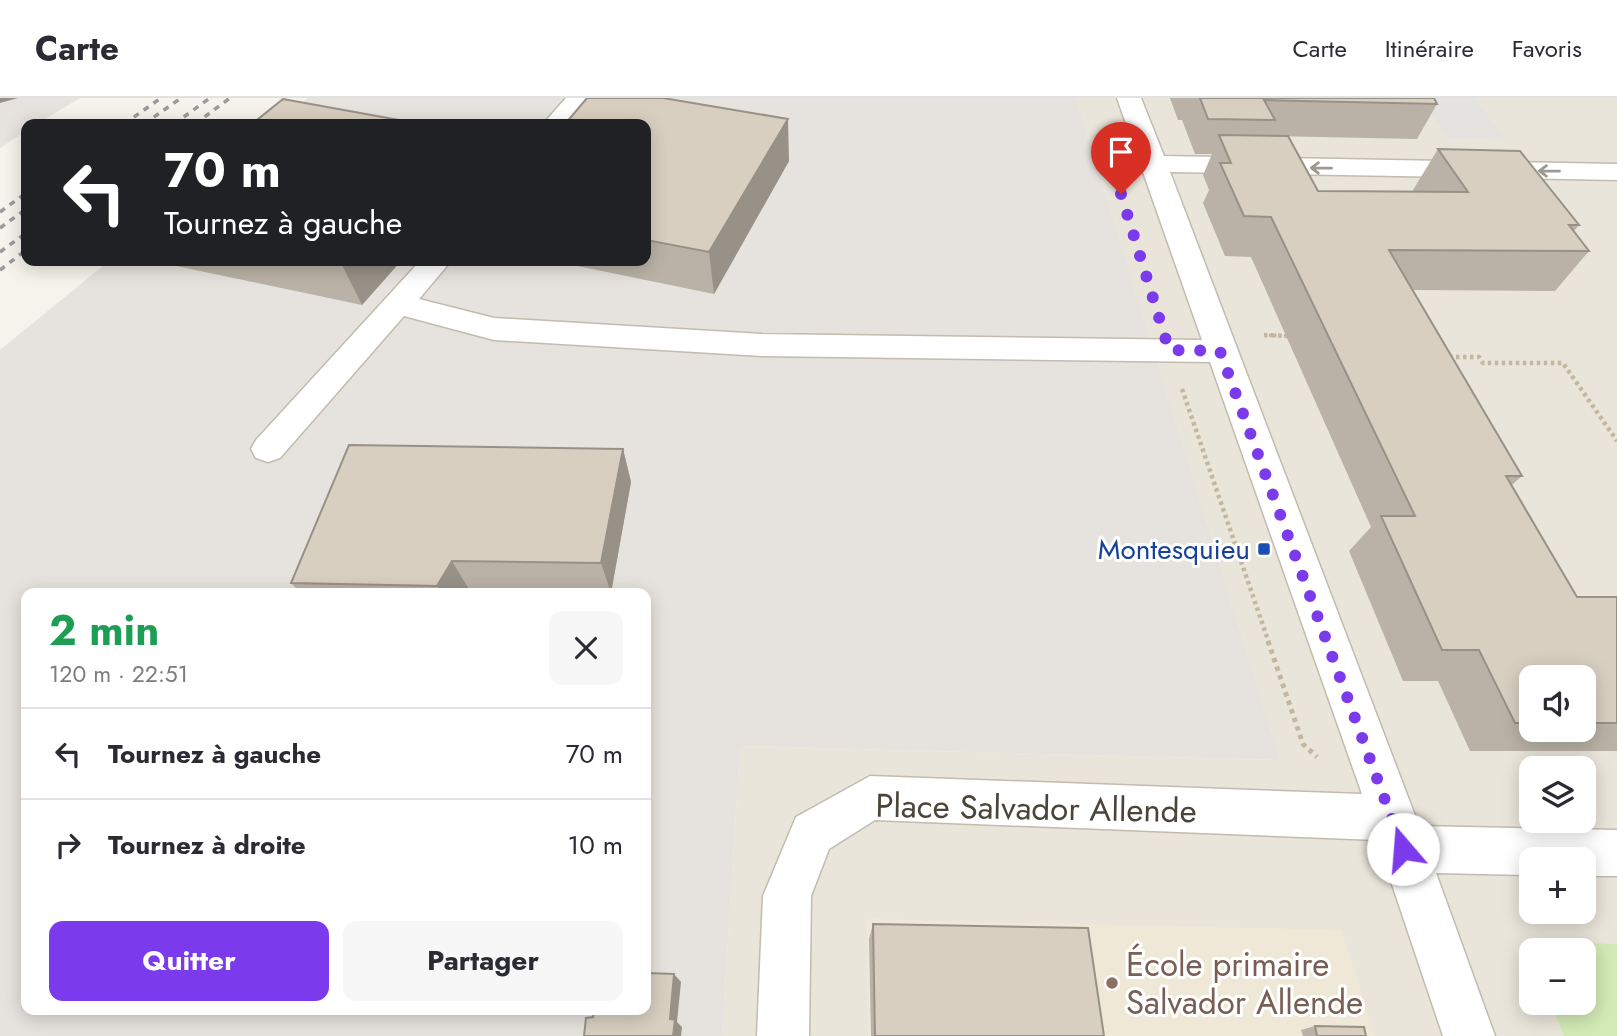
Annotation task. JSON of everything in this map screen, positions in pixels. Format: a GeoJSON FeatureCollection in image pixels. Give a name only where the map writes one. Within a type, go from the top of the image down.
{"type":"FeatureCollection","features":[{"type":"Feature","properties":{"kind":"street"},"geometry":{"type":"LineString","coordinates":[[560,119],[579,98]]}},
{"type":"Feature","properties":{"kind":"street"},"geometry":{"type":"LineString","coordinates":[[1129,98],[1398,833],[1469,1036]]}},
{"type":"Feature","properties":{"kind":"street"},"geometry":{"type":"LineString","coordinates":[[1153,164],[1617,172]]}},
{"type":"Feature","properties":{"kind":"street"},"geometry":{"type":"LineString","coordinates":[[268,449],[431,266]]}},
{"type":"Feature","properties":{"kind":"street"},"geometry":{"type":"LineString","coordinates":[[397,304],[494,329],[735,344],[1220,351]]}},
{"type":"Feature","properties":{"kind":"street","name":"Place Salvador Allende"},"geometry":{"type":"LineString","coordinates":[[783,1036],[787,896],[812,832],[870,799],[1398,833],[1617,853]]}},
{"type":"Feature","properties":{"kind":"path"},"geometry":{"type":"LineString","coordinates":[[1256,335],[1296,336]]}},
{"type":"Feature","properties":{"kind":"path"},"geometry":{"type":"LineString","coordinates":[[1169,350],[1303,744]]}},
{"type":"Feature","properties":{"kind":"path"},"geometry":{"type":"LineString","coordinates":[[1440,356],[1479,357],[1483,362],[1563,363],[1617,442]]}},
{"type":"Feature","properties":{"kind":"shaded area"},"geometry":{"type":"Polygon","coordinates":[[[0,98],[80,98],[45,119],[21,119],[21,134],[0,148],[0,98]]]}},
{"type":"Feature","properties":{"kind":"shaded area"},"geometry":{"type":"Polygon","coordinates":[[[308,98],[1076,98],[1280,760],[740,746],[722,1036],[0,1036],[0,350],[103,266],[651,266],[651,119],[282,119],[308,98]]]}},
{"type":"Feature","properties":{"kind":"shaded area"},"geometry":{"type":"Polygon","coordinates":[[[1076,98],[1617,98],[1617,1036],[722,1036],[740,746],[1280,760],[1076,98]]]}},
{"type":"Feature","properties":{"kind":"shaded area"},"geometry":{"type":"Polygon","coordinates":[[[1421,98],[1474,98],[1505,139],[1448,138],[1421,98]]]}},
{"type":"Feature","properties":{"kind":"shaded area","name":"École primaire Salvador Allende"},"geometry":{"type":"Polygon","coordinates":[[[866,919],[1341,930],[1375,1036],[868,1036],[866,919]]]}},
{"type":"Feature","properties":{"kind":"green space"},"geometry":{"type":"Polygon","coordinates":[[[1596,943],[1617,944],[1617,1036],[1564,1036],[1556,1015],[1596,1015],[1596,943]]]}},
{"type":"Feature","properties":{"kind":"building"},"geometry":{"type":"Polygon","coordinates":[[[587,98],[663,98],[788,119],[709,252],[651,241],[651,119],[569,119],[587,98]]]}},
{"type":"Feature","properties":{"kind":"building"},"geometry":{"type":"Polygon","coordinates":[[[1200,98],[1434,98],[1437,104],[1264,100],[1275,120],[1208,119],[1200,98]]]}},
{"type":"Feature","properties":{"kind":"building"},"geometry":{"type":"Polygon","coordinates":[[[283,99],[393,119],[258,119],[283,99]]]}},
{"type":"Feature","properties":{"kind":"building"},"geometry":{"type":"Polygon","coordinates":[[[1219,135],[1288,136],[1318,191],[1468,192],[1438,149],[1520,151],[1579,225],[1569,225],[1589,251],[1389,250],[1522,476],[1506,476],[1577,597],[1617,597],[1617,723],[1596,723],[1596,665],[1519,665],[1519,723],[1515,723],[1479,650],[1442,650],[1381,516],[1415,516],[1271,217],[1244,216],[1220,163],[1231,163],[1219,135]]]}},
{"type":"Feature","properties":{"kind":"building"},"geometry":{"type":"Polygon","coordinates":[[[349,445],[623,449],[601,563],[452,561],[437,586],[291,583],[349,445]]]}},
{"type":"Feature","properties":{"kind":"building"},"geometry":{"type":"Polygon","coordinates":[[[873,924],[1088,928],[1104,1036],[875,1036],[873,924]]]}},
{"type":"Feature","properties":{"kind":"building"},"geometry":{"type":"Polygon","coordinates":[[[651,973],[674,974],[670,1019],[675,1020],[673,1036],[584,1036],[586,1018],[651,1015],[651,973]]]}},
{"type":"Feature","properties":{"kind":"building"},"geometry":{"type":"Polygon","coordinates":[[[1315,1026],[1364,1027],[1366,1036],[1317,1036],[1315,1026]]]}},
{"type":"Feature","properties":{"kind":"railway"},"geometry":{"type":"LineString","coordinates":[[131,119],[161,98]]}},
{"type":"Feature","properties":{"kind":"railway"},"geometry":{"type":"LineString","coordinates":[[151,119],[181,98]]}},
{"type":"Feature","properties":{"kind":"railway"},"geometry":{"type":"LineString","coordinates":[[181,119],[210,98]]}},
{"type":"Feature","properties":{"kind":"railway"},"geometry":{"type":"LineString","coordinates":[[202,119],[230,98]]}},
{"type":"Feature","properties":{"kind":"railway"},"geometry":{"type":"LineString","coordinates":[[0,212],[21,197]]}},
{"type":"Feature","properties":{"kind":"railway"},"geometry":{"type":"LineString","coordinates":[[0,228],[21,213]]}},
{"type":"Feature","properties":{"kind":"railway"},"geometry":{"type":"LineString","coordinates":[[0,252],[21,237]]}},
{"type":"Feature","properties":{"kind":"railway"},"geometry":{"type":"LineString","coordinates":[[0,270],[21,254]]}},
{"type":"Feature","properties":{"kind":"place","name":"Montesquieu"},"geometry":{"type":"Point","coordinates":[1264,549]}},
{"type":"Feature","properties":{"kind":"place","name":"École primaire Salvador Allende"},"geometry":{"type":"Point","coordinates":[1112,983]}},
{"type":"Feature","properties":{"kind":"route"},"geometry":{"type":"LineString","coordinates":[[1121,194],[1169,350],[1220,351],[1403,849]]}}]}
